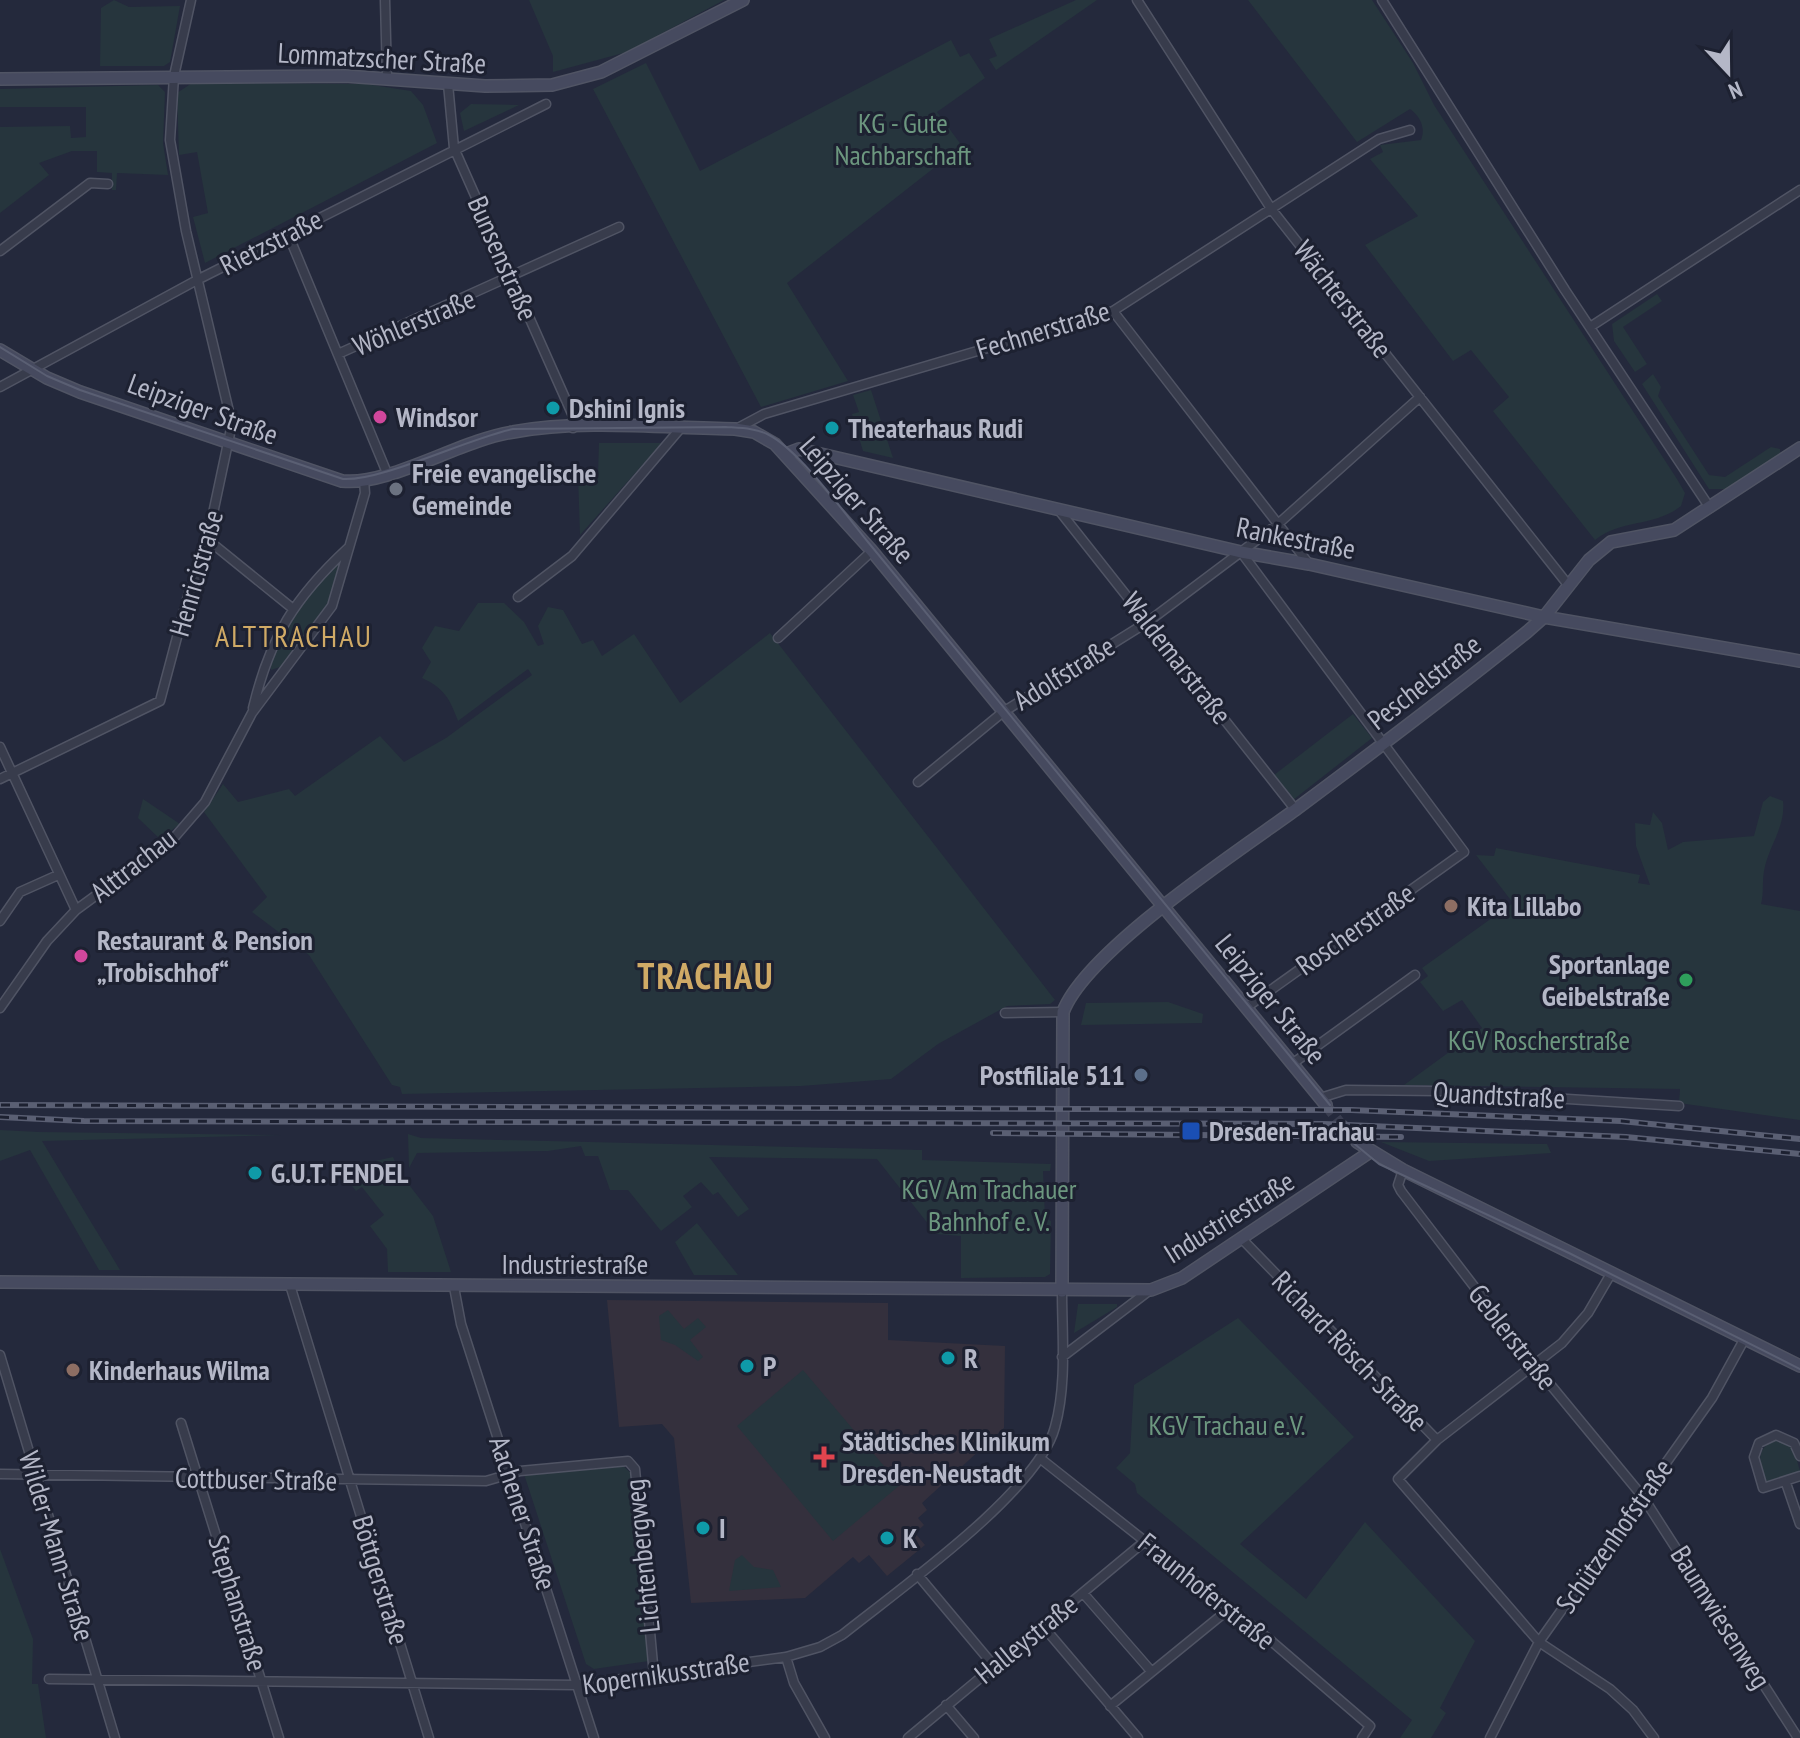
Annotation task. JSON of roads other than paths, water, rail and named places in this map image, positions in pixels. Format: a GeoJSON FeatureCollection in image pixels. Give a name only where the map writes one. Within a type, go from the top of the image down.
{"type":"FeatureCollection","features":[{"type":"Feature","properties":{"kind":"street","name":"Henricistraße"},"geometry":{"type":"LineString","coordinates":[[12,773],[160,701],[189,592],[201,570],[208,540],[232,424],[197,280],[170,140],[174,76],[191,0]]}},
{"type":"Feature","properties":{"kind":"street"},"geometry":{"type":"LineString","coordinates":[[385,0],[387,77]]}},
{"type":"Feature","properties":{"kind":"street","name":"Lommatzscher Straße"},"geometry":{"type":"LineString","coordinates":[[0,79],[387,77],[519,88],[578,79],[647,50],[743,0]]}},
{"type":"Feature","properties":{"kind":"street","name":"Wächterstraße"},"geometry":{"type":"LineString","coordinates":[[1137,0],[1272,210],[1569,586]]}},
{"type":"Feature","properties":{"kind":"street"},"geometry":{"type":"LineString","coordinates":[[1382,0],[1590,327],[1710,508]]}},
{"type":"Feature","properties":{"kind":"street","name":"Bunsenstraße"},"geometry":{"type":"LineString","coordinates":[[448,84],[454,148],[573,416],[573,428]]}},
{"type":"Feature","properties":{"kind":"street","name":"Rietzstraße"},"geometry":{"type":"LineString","coordinates":[[0,387],[197,280],[546,104]]}},
{"type":"Feature","properties":{"kind":"street","name":"Fechnerstraße"},"geometry":{"type":"LineString","coordinates":[[735,429],[764,414],[1113,311],[1379,139],[1410,130]]}},
{"type":"Feature","properties":{"kind":"street"},"geometry":{"type":"LineString","coordinates":[[0,251],[90,183],[108,184]]}},
{"type":"Feature","properties":{"kind":"street"},"geometry":{"type":"LineString","coordinates":[[1590,327],[1800,190]]}},
{"type":"Feature","properties":{"kind":"street","name":"Wöhlerstraße"},"geometry":{"type":"LineString","coordinates":[[338,354],[511,279],[619,227]]}},
{"type":"Feature","properties":{"kind":"street"},"geometry":{"type":"LineString","coordinates":[[288,234],[387,473]]}},
{"type":"Feature","properties":{"kind":"street"},"geometry":{"type":"LineString","coordinates":[[1113,311],[1309,564]]}},
{"type":"Feature","properties":{"kind":"street","name":"Leipziger Straße"},"geometry":{"type":"LineString","coordinates":[[0,350],[34,371],[80,392],[328,478],[364,481],[486,437],[535,429],[735,429],[765,437],[786,454],[872,551],[1323,1101]]}},
{"type":"Feature","properties":{"kind":"street","name":"Adolfstraße"},"geometry":{"type":"LineString","coordinates":[[918,782],[1004,711],[1149,621],[1278,524],[1420,397]]}},
{"type":"Feature","properties":{"kind":"street"},"geometry":{"type":"LineString","coordinates":[[518,597],[572,556],[680,429]]}},
{"type":"Feature","properties":{"kind":"street","name":"Peschelstraße"},"geometry":{"type":"LineString","coordinates":[[1063,1012],[1070,994],[1087,972],[1165,906],[1384,743],[1544,617],[1589,560],[1611,542],[1674,530],[1800,448]]}},
{"type":"Feature","properties":{"kind":"street","name":"Rankestraße"},"geometry":{"type":"LineString","coordinates":[[786,454],[799,449],[1241,552],[1309,564],[1544,617],[1800,661]]}},
{"type":"Feature","properties":{"kind":"street","name":"Alttrachau"},"geometry":{"type":"LineString","coordinates":[[0,1008],[47,941],[76,910],[173,839],[205,802],[252,713],[332,606],[365,493],[364,481]]}},
{"type":"Feature","properties":{"kind":"street","name":"Waldemarstraße"},"geometry":{"type":"LineString","coordinates":[[1057,508],[1295,809]]}},
{"type":"Feature","properties":{"kind":"street"},"geometry":{"type":"LineString","coordinates":[[208,540],[292,608]]}},
{"type":"Feature","properties":{"kind":"street","name":"Alttrachau"},"geometry":{"type":"LineString","coordinates":[[252,713],[263,667],[292,608],[351,545]]}},
{"type":"Feature","properties":{"kind":"street"},"geometry":{"type":"LineString","coordinates":[[778,638],[872,551]]}},
{"type":"Feature","properties":{"kind":"street"},"geometry":{"type":"LineString","coordinates":[[1241,552],[1384,743]]}},
{"type":"Feature","properties":{"kind":"street","name":"Roscherstraße"},"geometry":{"type":"LineString","coordinates":[[1247,1007],[1464,852],[1384,743]]}},
{"type":"Feature","properties":{"kind":"street"},"geometry":{"type":"LineString","coordinates":[[0,747],[76,910]]}},
{"type":"Feature","properties":{"kind":"street"},"geometry":{"type":"LineString","coordinates":[[0,779],[12,773]]}},
{"type":"Feature","properties":{"kind":"street"},"geometry":{"type":"LineString","coordinates":[[0,921],[20,892],[58,875]]}},
{"type":"Feature","properties":{"kind":"street"},"geometry":{"type":"LineString","coordinates":[[1292,1064],[1415,975]]}},
{"type":"Feature","properties":{"kind":"street"},"geometry":{"type":"LineString","coordinates":[[1005,1013],[1063,1012],[1062,1291]]}},
{"type":"Feature","properties":{"kind":"street","name":"Quandtstraße"},"geometry":{"type":"LineString","coordinates":[[1323,1101],[1346,1090],[1439,1091],[1679,1106]]}},
{"type":"Feature","properties":{"kind":"street"},"geometry":{"type":"LineString","coordinates":[[1357,1142],[1403,1170],[1800,1366]]}},
{"type":"Feature","properties":{"kind":"street","name":"Industriestraße"},"geometry":{"type":"LineString","coordinates":[[1062,1357],[1151,1290],[1182,1278],[1370,1152]]}},
{"type":"Feature","properties":{"kind":"street","name":"Geblerstraße"},"geometry":{"type":"LineString","coordinates":[[1403,1170],[1398,1185],[1401,1191],[1535,1366],[1643,1497]]}},
{"type":"Feature","properties":{"kind":"street","name":"Richard-Rösch-Straße"},"geometry":{"type":"LineString","coordinates":[[1242,1239],[1437,1440],[1398,1479],[1539,1642]]}},
{"type":"Feature","properties":{"kind":"street"},"geometry":{"type":"LineString","coordinates":[[1437,1440],[1562,1343],[1588,1313],[1612,1272]]}},
{"type":"Feature","properties":{"kind":"street","name":"Industriestraße"},"geometry":{"type":"LineString","coordinates":[[0,1282],[1151,1290]]}},
{"type":"Feature","properties":{"kind":"street","name":"Böttgerstraße"},"geometry":{"type":"LineString","coordinates":[[290,1285],[429,1738]]}},
{"type":"Feature","properties":{"kind":"street","name":"Aachener Straße"},"geometry":{"type":"LineString","coordinates":[[454,1287],[455,1303],[594,1738]]}},
{"type":"Feature","properties":{"kind":"street","name":"Kopernikusstraße"},"geometry":{"type":"LineString","coordinates":[[49,1679],[577,1685],[786,1657],[820,1647],[842,1635],[917,1574],[1018,1488],[1041,1459],[1055,1427],[1062,1357],[1062,1291]]}},
{"type":"Feature","properties":{"kind":"street","name":"Schützenhofstraße"},"geometry":{"type":"LineString","coordinates":[[1490,1738],[1539,1642],[1712,1398],[1745,1338]]}},
{"type":"Feature","properties":{"kind":"street","name":"Wilder-Mann-Straße"},"geometry":{"type":"LineString","coordinates":[[0,1355],[115,1738]]}},
{"type":"Feature","properties":{"kind":"street","name":"Stephanstraße"},"geometry":{"type":"LineString","coordinates":[[181,1423],[279,1738]]}},
{"type":"Feature","properties":{"kind":"street"},"geometry":{"type":"LineString","coordinates":[[1800,1456],[1794,1443],[1782,1436],[1764,1438],[1755,1450],[1755,1464],[1763,1488],[1800,1476]]}},
{"type":"Feature","properties":{"kind":"street","name":"Fraunhoferstraße"},"geometry":{"type":"LineString","coordinates":[[1041,1459],[1370,1726],[1362,1738]]}},
{"type":"Feature","properties":{"kind":"street","name":"Lichtenbergweg"},"geometry":{"type":"LineString","coordinates":[[511,1474],[597,1463],[628,1461],[631,1464],[654,1675]]}},
{"type":"Feature","properties":{"kind":"street","name":"Cottbuser Straße"},"geometry":{"type":"LineString","coordinates":[[0,1474],[486,1481],[511,1474]]}},
{"type":"Feature","properties":{"kind":"street"},"geometry":{"type":"LineString","coordinates":[[1786,1483],[1800,1524]]}},
{"type":"Feature","properties":{"kind":"street","name":"Baumwiesenweg"},"geometry":{"type":"LineString","coordinates":[[1643,1497],[1798,1738]]}},
{"type":"Feature","properties":{"kind":"street","name":"Halleystraße"},"geometry":{"type":"LineString","coordinates":[[908,1738],[1145,1541]]}},
{"type":"Feature","properties":{"kind":"street"},"geometry":{"type":"LineString","coordinates":[[917,1574],[994,1666]]}},
{"type":"Feature","properties":{"kind":"street"},"geometry":{"type":"LineString","coordinates":[[1083,1593],[1151,1671]]}},
{"type":"Feature","properties":{"kind":"street"},"geometry":{"type":"LineString","coordinates":[[1110,1706],[1229,1609]]}},
{"type":"Feature","properties":{"kind":"street"},"geometry":{"type":"LineString","coordinates":[[1042,1625],[1138,1738]]}},
{"type":"Feature","properties":{"kind":"street"},"geometry":{"type":"LineString","coordinates":[[1539,1642],[1610,1689],[1633,1710],[1654,1738]]}},
{"type":"Feature","properties":{"kind":"street"},"geometry":{"type":"LineString","coordinates":[[786,1657],[794,1683],[825,1738]]}},
{"type":"Feature","properties":{"kind":"street"},"geometry":{"type":"LineString","coordinates":[[946,1705],[974,1738]]}},
{"type":"Feature","properties":{"kind":"tunnel"},"geometry":{"type":"LineString","coordinates":[[1326,1105],[1343,1127]]}},
{"type":"Feature","properties":{"kind":"tram line"},"geometry":{"type":"LineString","coordinates":[[0,347],[47,376],[80,390],[343,479],[360,478],[402,467],[513,429],[726,427],[769,435],[794,454],[822,484],[1330,1105]]}},
{"type":"Feature","properties":{"kind":"tram line"},"geometry":{"type":"LineString","coordinates":[[1339,1126],[1344,1132]]}},
{"type":"Feature","properties":{"kind":"tram line"},"geometry":{"type":"LineString","coordinates":[[1351,1141],[1379,1164],[1569,1253],[1800,1369]]}},
{"type":"Feature","properties":{"kind":"railway"},"geometry":{"type":"LineString","coordinates":[[1,1105],[1351,1110],[1621,1121],[1800,1139]]}},
{"type":"Feature","properties":{"kind":"railway"},"geometry":{"type":"LineString","coordinates":[[0,1117],[84,1121],[1324,1124],[1626,1137],[1800,1154]]}},
{"type":"Feature","properties":{"kind":"railway"},"geometry":{"type":"LineString","coordinates":[[993,1133],[1401,1137]]}},
{"type":"Feature","properties":{"kind":"place","name":"Dshini Ignis"},"geometry":{"type":"Point","coordinates":[553,408]}},
{"type":"Feature","properties":{"kind":"place","name":"Windsor"},"geometry":{"type":"Point","coordinates":[380,417]}},
{"type":"Feature","properties":{"kind":"place","name":"Theaterhaus Rudi"},"geometry":{"type":"Point","coordinates":[832,428]}},
{"type":"Feature","properties":{"kind":"place","name":"Freie evangelische Gemeinde"},"geometry":{"type":"Point","coordinates":[396,489]}},
{"type":"Feature","properties":{"kind":"place","name":"Kita Lillabo"},"geometry":{"type":"Point","coordinates":[1451,906]}},
{"type":"Feature","properties":{"kind":"place","name":"Restaurant & Pension „Trobischhof“"},"geometry":{"type":"Point","coordinates":[81,956]}},
{"type":"Feature","properties":{"kind":"place","name":"Sportanlage Geibelstraße"},"geometry":{"type":"Point","coordinates":[1686,980]}},
{"type":"Feature","properties":{"kind":"place","name":"Postfiliale 511"},"geometry":{"type":"Point","coordinates":[1141,1075]}},
{"type":"Feature","properties":{"kind":"place","name":"Dresden-Trachau"},"geometry":{"type":"Point","coordinates":[1191,1131]}},
{"type":"Feature","properties":{"kind":"place","name":"G.U.T. FENDEL"},"geometry":{"type":"Point","coordinates":[255,1173]}},
{"type":"Feature","properties":{"kind":"place","name":"R"},"geometry":{"type":"Point","coordinates":[948,1358]}},
{"type":"Feature","properties":{"kind":"place","name":"P"},"geometry":{"type":"Point","coordinates":[747,1366]}},
{"type":"Feature","properties":{"kind":"place","name":"Kinderhaus Wilma"},"geometry":{"type":"Point","coordinates":[73,1370]}},
{"type":"Feature","properties":{"kind":"place","name":"Städtisches Klinikum Dresden-Neustadt"},"geometry":{"type":"Point","coordinates":[824,1457]}},
{"type":"Feature","properties":{"kind":"place","name":"I"},"geometry":{"type":"Point","coordinates":[703,1528]}},
{"type":"Feature","properties":{"kind":"place","name":"K"},"geometry":{"type":"Point","coordinates":[887,1538]}},
{"type":"Feature","properties":{"kind":"district","name":"ALTTRACHAU"},"geometry":{"type":"Point","coordinates":[294,637]}},
{"type":"Feature","properties":{"kind":"district","name":"TRACHAU"},"geometry":{"type":"Point","coordinates":[706,976]}},
{"type":"Feature","properties":{"kind":"park label","name":"KG - Gute Nachbarschaft"},"geometry":{"type":"Point","coordinates":[903,139]}},
{"type":"Feature","properties":{"kind":"park label","name":"KGV Roscherstraße"},"geometry":{"type":"Point","coordinates":[1539,1040]}},
{"type":"Feature","properties":{"kind":"park label","name":"KGV Am Trachauer Bahnhof e. V."},"geometry":{"type":"Point","coordinates":[989,1205]}},
{"type":"Feature","properties":{"kind":"park label","name":"KGV Trachau e.V."},"geometry":{"type":"Point","coordinates":[1227,1425]}}]}
